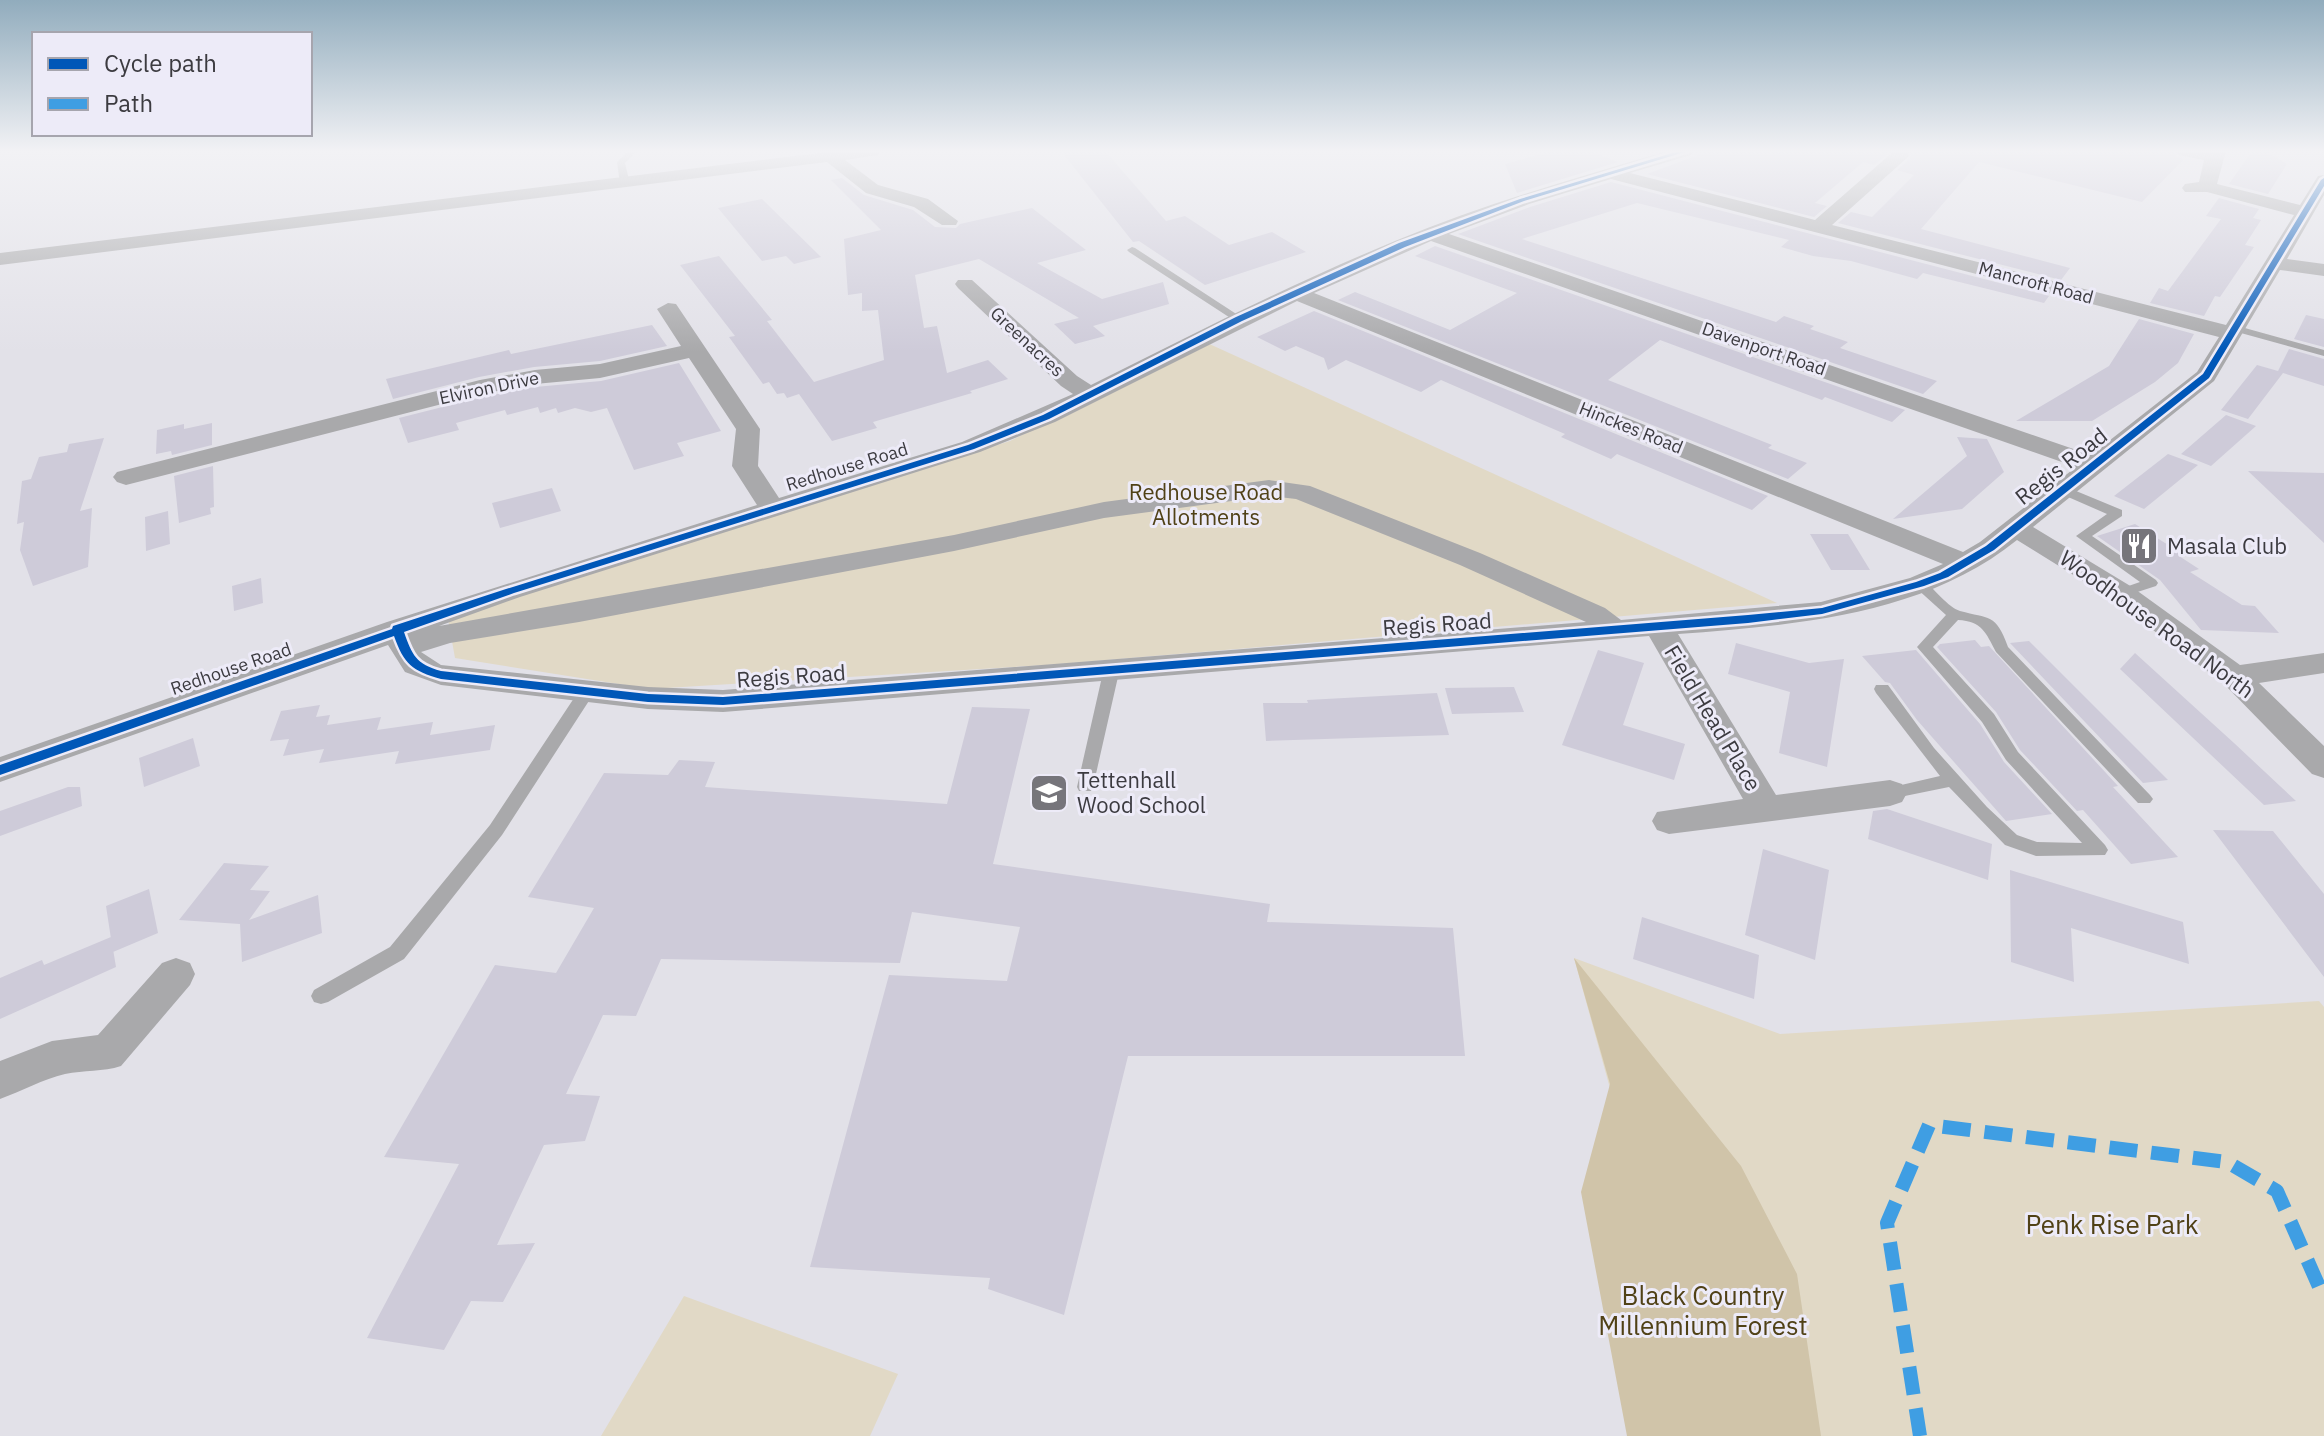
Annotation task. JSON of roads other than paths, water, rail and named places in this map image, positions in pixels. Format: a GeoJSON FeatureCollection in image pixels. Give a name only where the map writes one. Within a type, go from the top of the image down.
{"type":"FeatureCollection","features":[{"type":"Feature","properties":{"kind":"street"},"geometry":{"type":"LineString","coordinates":[[0,259],[321,218]]}},
{"type":"Feature","properties":{"kind":"street"},"geometry":{"type":"LineString","coordinates":[[945,218],[949,221]]}},
{"type":"Feature","properties":{"kind":"street","name":"Redhouse Road"},"geometry":{"type":"LineString","coordinates":[[0,770],[400,639],[773,509],[971,447],[1046,417],[1296,293],[1474,218]]}},
{"type":"Feature","properties":{"kind":"street","name":"Mancroft Road"},"geometry":{"type":"LineString","coordinates":[[1788,218],[2232,330]]}},
{"type":"Feature","properties":{"kind":"street"},"geometry":{"type":"LineString","coordinates":[[1820,226],[1829,218]]}},
{"type":"Feature","properties":{"kind":"street","name":"Regis Road"},"geometry":{"type":"LineString","coordinates":[[400,639],[417,669],[441,675],[648,698],[723,701],[1112,668],[1659,628],[1822,611],[1920,584],[1966,563],[2064,490],[2206,376],[2300,218]]}},
{"type":"Feature","properties":{"kind":"street","name":"Davenport Road"},"geometry":{"type":"LineString","coordinates":[[1431,234],[2096,465]]}},
{"type":"Feature","properties":{"kind":"street"},"geometry":{"type":"LineString","coordinates":[[2274,263],[2324,270]]}},
{"type":"Feature","properties":{"kind":"street","name":"Greenacres"},"geometry":{"type":"LineString","coordinates":[[964,281],[1069,381],[1091,395]]}},
{"type":"Feature","properties":{"kind":"street","name":"Hinckes Road"},"geometry":{"type":"LineString","coordinates":[[1296,293],[1966,563]]}},
{"type":"Feature","properties":{"kind":"street"},"geometry":{"type":"LineString","coordinates":[[668,309],[748,429],[745,466],[773,509]]}},
{"type":"Feature","properties":{"kind":"street","name":"Elviron Drive"},"geometry":{"type":"LineString","coordinates":[[123,478],[289,444],[480,387],[535,377],[600,371],[693,350]]}},
{"type":"Feature","properties":{"kind":"street"},"geometry":{"type":"LineString","coordinates":[[400,639],[579,613],[954,543],[1104,510],[1269,488],[1301,492],[1470,559],[1595,615],[1617,631]]}},
{"type":"Feature","properties":{"kind":"street","name":"Woodhouse Road North"},"geometry":{"type":"LineString","coordinates":[[2015,527],[2122,593],[2234,676],[2324,766]]}},
{"type":"Feature","properties":{"kind":"street","name":"Field Head Place"},"geometry":{"type":"LineString","coordinates":[[1659,628],[1766,808]]}},
{"type":"Feature","properties":{"kind":"street"},"geometry":{"type":"LineString","coordinates":[[2234,676],[2324,663]]}},
{"type":"Feature","properties":{"kind":"street","name":"Field Head Place"},"geometry":{"type":"LineString","coordinates":[[1669,821],[1890,793]]}},
{"type":"Feature","properties":{"kind":"street"},"geometry":{"type":"LineString","coordinates":[[0,1080],[31,1066],[85,1051],[107,1053],[176,974]]}},
{"type":"Feature","properties":{"kind":"lane"},"geometry":{"type":"LineString","coordinates":[[1132,250],[1239,319]]}},
{"type":"Feature","properties":{"kind":"lane"},"geometry":{"type":"LineString","coordinates":[[1144,258],[1163,251]]}},
{"type":"Feature","properties":{"kind":"lane"},"geometry":{"type":"LineString","coordinates":[[2232,330],[2324,353]]}},
{"type":"Feature","properties":{"kind":"lane"},"geometry":{"type":"LineString","coordinates":[[2064,490],[2117,513],[2083,536],[2151,583],[2122,593]]}},
{"type":"Feature","properties":{"kind":"lane"},"geometry":{"type":"LineString","coordinates":[[1920,584],[1954,615],[1976,615],[1996,631],[2001,649],[2144,799]]}},
{"type":"Feature","properties":{"kind":"lane"},"geometry":{"type":"LineString","coordinates":[[1882,689],[1928,752],[2011,840],[2036,849],[2099,850],[2012,756],[1988,718],[1925,647],[1954,615]]}},
{"type":"Feature","properties":{"kind":"lane"},"geometry":{"type":"LineString","coordinates":[[1085,787],[1112,668]]}},
{"type":"Feature","properties":{"kind":"lane"},"geometry":{"type":"LineString","coordinates":[[321,996],[397,953],[496,830],[588,690]]}},
{"type":"Feature","properties":{"kind":"lane"},"geometry":{"type":"LineString","coordinates":[[1890,793],[1952,780]]}},
{"type":"Feature","properties":{"kind":"place","name":"Masala Club"},"geometry":{"type":"Point","coordinates":[2139,546]}},
{"type":"Feature","properties":{"kind":"place","name":"Tettenhall Wood School"},"geometry":{"type":"Point","coordinates":[1049,793]}},
{"type":"Feature","properties":{"kind":"park label","name":"Redhouse Road Allotments"},"geometry":{"type":"Point","coordinates":[1206,504]}},
{"type":"Feature","properties":{"kind":"park label","name":"Penk Rise Park"},"geometry":{"type":"Point","coordinates":[2112,1225]}},
{"type":"Feature","properties":{"kind":"park label","name":"Black Country Millennium Forest"},"geometry":{"type":"Point","coordinates":[1703,1311]}}]}
